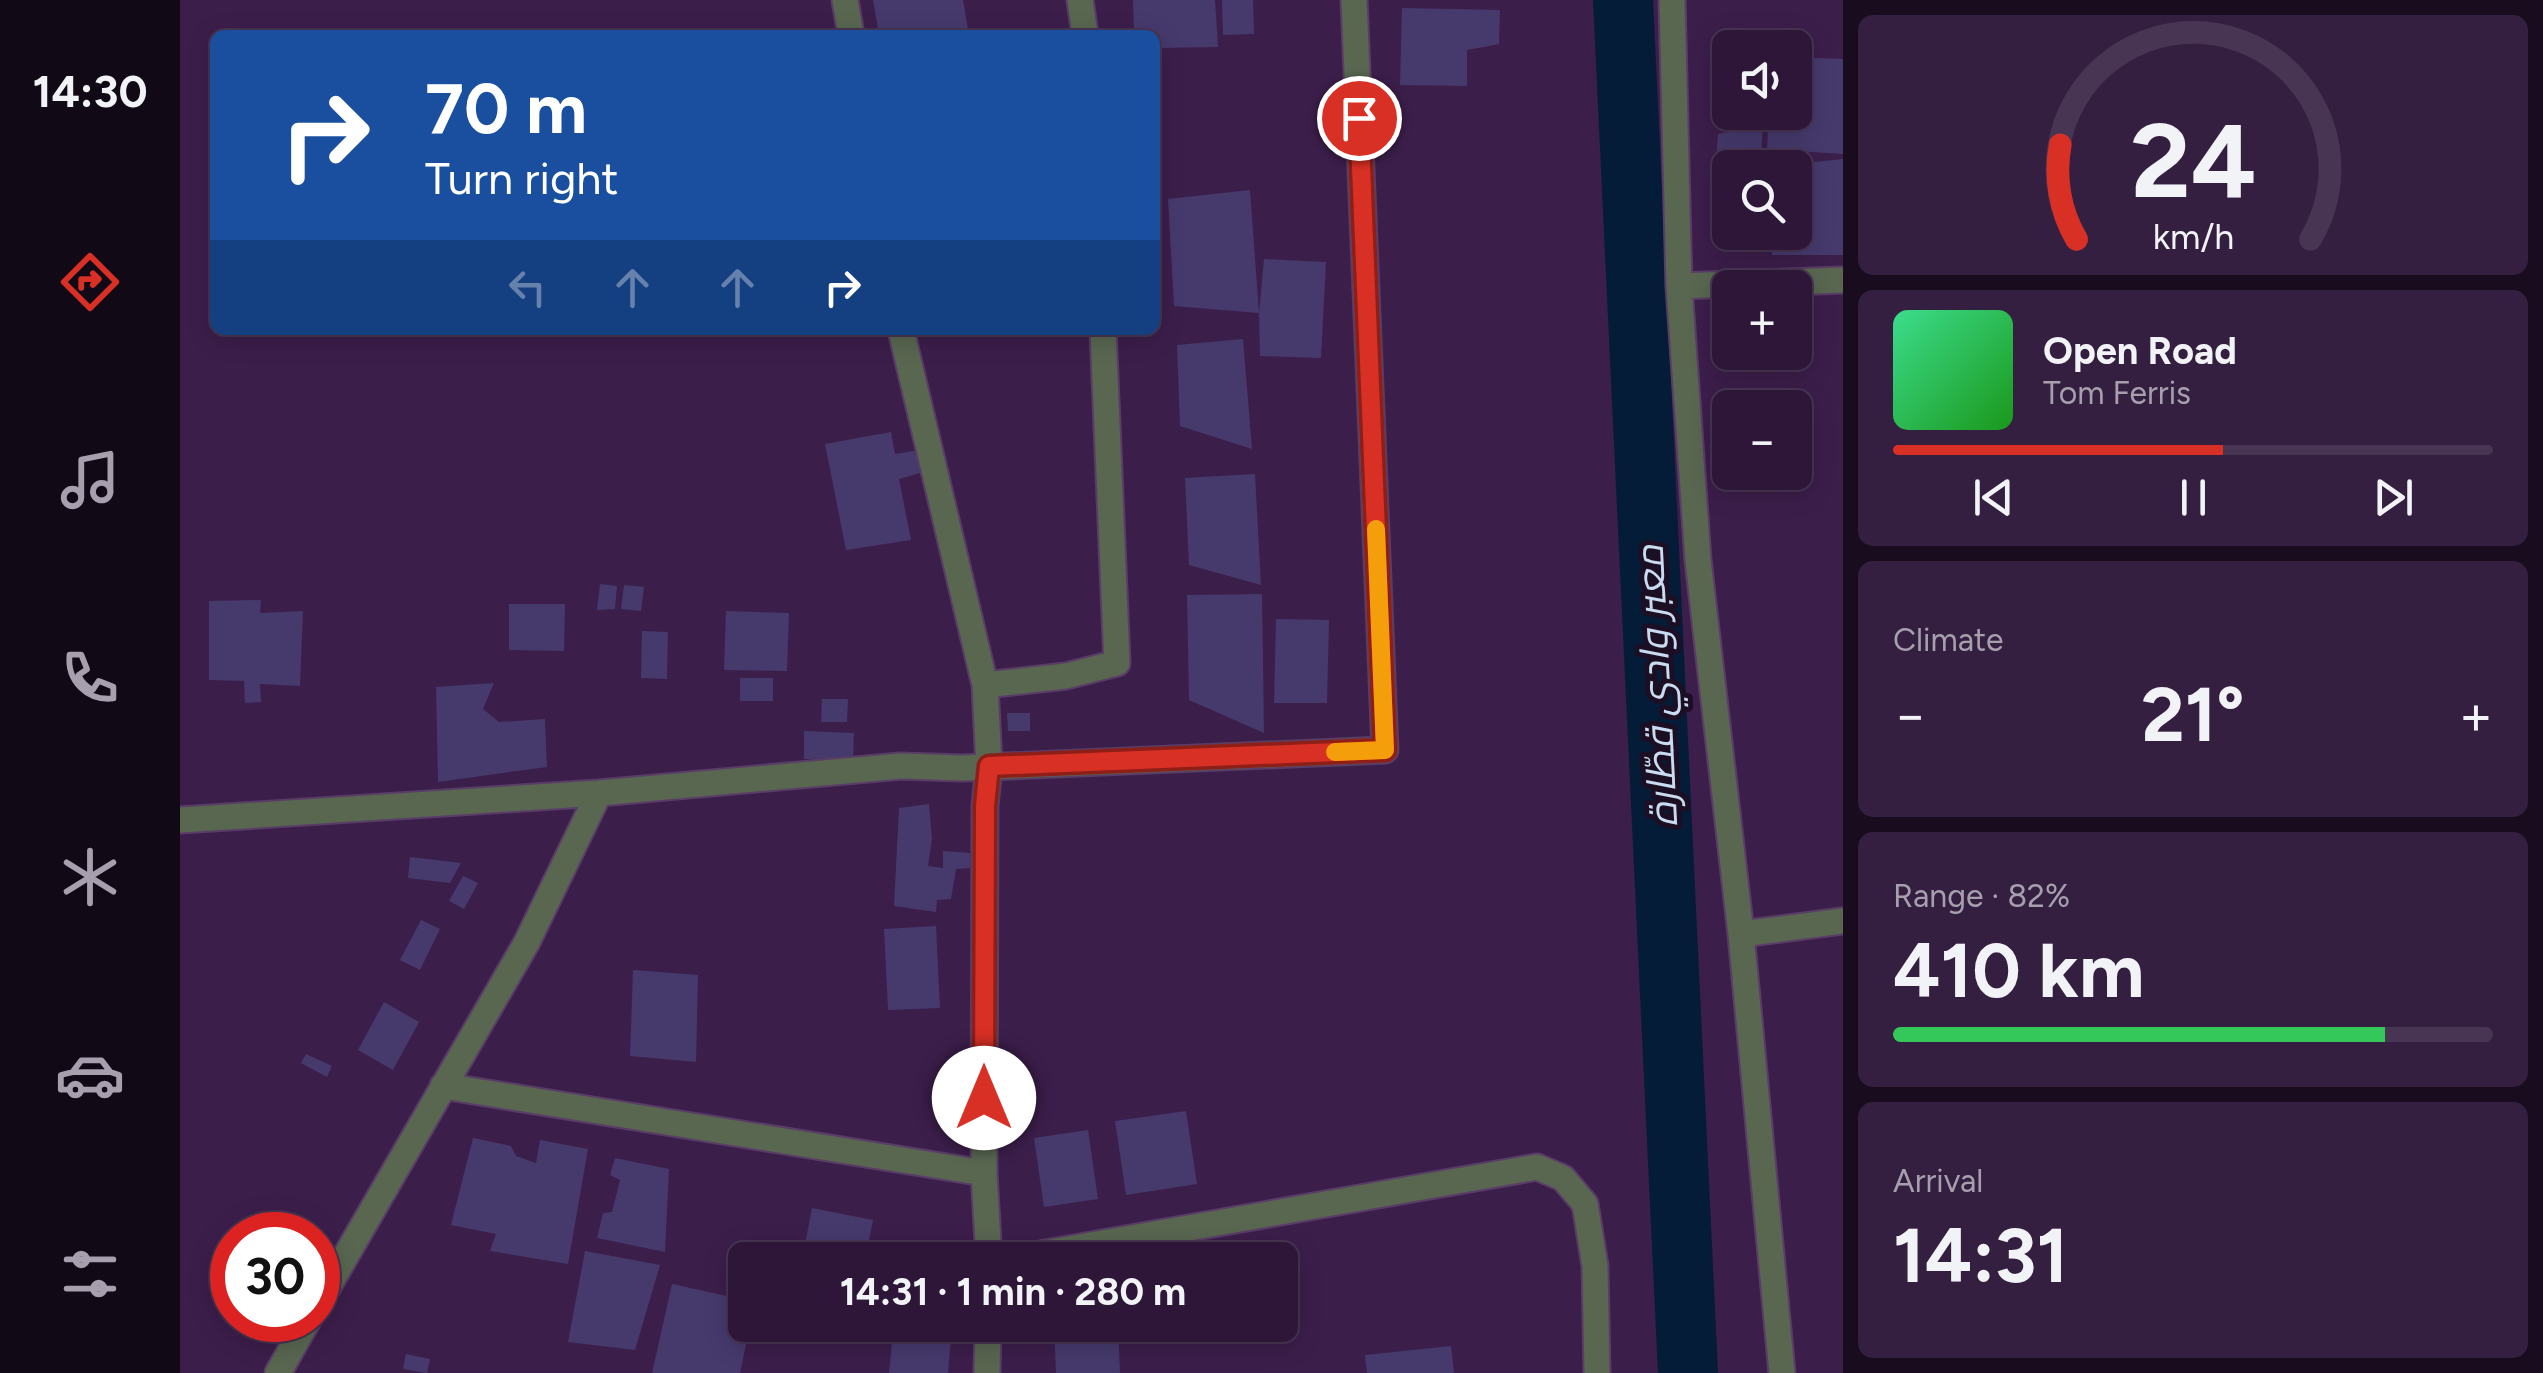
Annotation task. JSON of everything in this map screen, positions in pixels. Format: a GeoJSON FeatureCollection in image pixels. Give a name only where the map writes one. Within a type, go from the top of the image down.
{"type":"FeatureCollection","features":[{"type":"Feature","properties":{"kind":"street"},"geometry":{"type":"LineString","coordinates":[[845,0],[850,30]]}},
{"type":"Feature","properties":{"kind":"street"},"geometry":{"type":"LineString","coordinates":[[1080,0],[1085,30]]}},
{"type":"Feature","properties":{"kind":"street"},"geometry":{"type":"LineString","coordinates":[[180,820],[599,794],[901,766],[1385,750],[1354,0]]}},
{"type":"Feature","properties":{"kind":"street"},"geometry":{"type":"LineString","coordinates":[[1672,0],[1678,286],[1698,560],[1741,934],[1782,1373]]}},
{"type":"Feature","properties":{"kind":"street"},"geometry":{"type":"LineString","coordinates":[[1678,286],[1843,280]]}},
{"type":"Feature","properties":{"kind":"street"},"geometry":{"type":"LineString","coordinates":[[903,335],[985,685],[989,766],[985,806],[984,1174],[988,1242]]}},
{"type":"Feature","properties":{"kind":"street"},"geometry":{"type":"LineString","coordinates":[[985,685],[1066,676],[1116,663],[1104,335]]}},
{"type":"Feature","properties":{"kind":"street"},"geometry":{"type":"LineString","coordinates":[[340,1266],[527,942],[599,794]]}},
{"type":"Feature","properties":{"kind":"street"},"geometry":{"type":"LineString","coordinates":[[1741,934],[1843,922]]}},
{"type":"Feature","properties":{"kind":"street"},"geometry":{"type":"LineString","coordinates":[[443,1086],[984,1174]]}},
{"type":"Feature","properties":{"kind":"street"},"geometry":{"type":"LineString","coordinates":[[1109,1242],[1537,1167],[1564,1178],[1585,1204],[1595,1266],[1597,1373]]}},
{"type":"Feature","properties":{"kind":"street"},"geometry":{"type":"LineString","coordinates":[[278,1373],[296,1342]]}},
{"type":"Feature","properties":{"kind":"street"},"geometry":{"type":"LineString","coordinates":[[987,1373],[988,1342]]}},
{"type":"Feature","properties":{"kind":"building"},"geometry":{"type":"Polygon","coordinates":[[[873,0],[963,0],[968,30],[878,30],[873,0]]]}},
{"type":"Feature","properties":{"kind":"building"},"geometry":{"type":"Polygon","coordinates":[[[1133,0],[1215,0],[1218,47],[1160,48],[1160,30],[1134,30],[1133,0]]]}},
{"type":"Feature","properties":{"kind":"building"},"geometry":{"type":"Polygon","coordinates":[[[1222,0],[1253,0],[1254,34],[1223,35],[1222,0]]]}},
{"type":"Feature","properties":{"kind":"building"},"geometry":{"type":"Polygon","coordinates":[[[1402,8],[1500,10],[1499,44],[1467,50],[1467,86],[1400,85],[1402,8]]]}},
{"type":"Feature","properties":{"kind":"building"},"geometry":{"type":"Polygon","coordinates":[[[1812,58],[1843,59],[1843,154],[1767,149],[1768,130],[1812,130],[1812,58]]]}},
{"type":"Feature","properties":{"kind":"building"},"geometry":{"type":"Polygon","coordinates":[[[1763,130],[1761,150],[1717,150],[1718,134],[1763,130]]]}},
{"type":"Feature","properties":{"kind":"building"},"geometry":{"type":"Polygon","coordinates":[[[1843,159],[1843,255],[1772,255],[1772,250],[1812,250],[1812,162],[1843,159]]]}},
{"type":"Feature","properties":{"kind":"building"},"geometry":{"type":"Polygon","coordinates":[[[1250,190],[1259,313],[1174,306],[1168,199],[1250,190]]]}},
{"type":"Feature","properties":{"kind":"building"},"geometry":{"type":"Polygon","coordinates":[[[1264,259],[1326,262],[1321,358],[1260,356],[1264,259]]]}},
{"type":"Feature","properties":{"kind":"building"},"geometry":{"type":"Polygon","coordinates":[[[1243,339],[1252,449],[1180,426],[1177,345],[1243,339]]]}},
{"type":"Feature","properties":{"kind":"building"},"geometry":{"type":"Polygon","coordinates":[[[891,432],[895,454],[919,450],[920,473],[899,479],[911,540],[846,550],[825,444],[891,432]]]}},
{"type":"Feature","properties":{"kind":"building"},"geometry":{"type":"Polygon","coordinates":[[[1255,474],[1261,585],[1189,565],[1185,478],[1255,474]]]}},
{"type":"Feature","properties":{"kind":"building"},"geometry":{"type":"Polygon","coordinates":[[[600,584],[617,586],[615,609],[597,610],[600,584]]]}},
{"type":"Feature","properties":{"kind":"building"},"geometry":{"type":"Polygon","coordinates":[[[624,585],[644,587],[641,611],[621,609],[624,585]]]}},
{"type":"Feature","properties":{"kind":"building"},"geometry":{"type":"Polygon","coordinates":[[[1262,594],[1264,733],[1189,700],[1187,595],[1262,594]]]}},
{"type":"Feature","properties":{"kind":"building"},"geometry":{"type":"Polygon","coordinates":[[[261,600],[260,613],[303,611],[300,686],[260,684],[261,702],[245,703],[244,681],[209,680],[209,601],[261,600]]]}},
{"type":"Feature","properties":{"kind":"building"},"geometry":{"type":"Polygon","coordinates":[[[509,604],[565,604],[564,651],[509,650],[509,604]]]}},
{"type":"Feature","properties":{"kind":"building"},"geometry":{"type":"Polygon","coordinates":[[[726,611],[789,613],[787,671],[724,670],[726,611]]]}},
{"type":"Feature","properties":{"kind":"building"},"geometry":{"type":"Polygon","coordinates":[[[1276,619],[1329,620],[1327,703],[1274,703],[1276,619]]]}},
{"type":"Feature","properties":{"kind":"building"},"geometry":{"type":"Polygon","coordinates":[[[642,631],[668,632],[667,679],[641,678],[642,631]]]}},
{"type":"Feature","properties":{"kind":"building"},"geometry":{"type":"Polygon","coordinates":[[[740,678],[773,678],[773,701],[740,701],[740,678]]]}},
{"type":"Feature","properties":{"kind":"building"},"geometry":{"type":"Polygon","coordinates":[[[494,683],[483,709],[499,722],[545,719],[547,767],[438,782],[436,687],[494,683]]]}},
{"type":"Feature","properties":{"kind":"building"},"geometry":{"type":"Polygon","coordinates":[[[822,699],[848,699],[847,722],[821,722],[822,699]]]}},
{"type":"Feature","properties":{"kind":"building"},"geometry":{"type":"Polygon","coordinates":[[[1007,713],[1030,713],[1030,731],[1008,731],[1007,713]]]}},
{"type":"Feature","properties":{"kind":"building"},"geometry":{"type":"Polygon","coordinates":[[[804,731],[854,733],[853,760],[804,759],[804,731]]]}},
{"type":"Feature","properties":{"kind":"building"},"geometry":{"type":"Polygon","coordinates":[[[929,804],[932,839],[928,866],[943,868],[943,851],[970,853],[970,868],[956,869],[951,899],[937,900],[936,912],[894,906],[899,808],[929,804]]]}},
{"type":"Feature","properties":{"kind":"building"},"geometry":{"type":"Polygon","coordinates":[[[410,857],[461,863],[450,883],[408,878],[410,857]]]}},
{"type":"Feature","properties":{"kind":"building"},"geometry":{"type":"Polygon","coordinates":[[[463,876],[478,883],[464,909],[449,901],[463,876]]]}},
{"type":"Feature","properties":{"kind":"building"},"geometry":{"type":"Polygon","coordinates":[[[421,920],[440,929],[420,970],[400,960],[421,920]]]}},
{"type":"Feature","properties":{"kind":"building"},"geometry":{"type":"Polygon","coordinates":[[[936,926],[940,1008],[888,1010],[884,929],[936,926]]]}},
{"type":"Feature","properties":{"kind":"building"},"geometry":{"type":"Polygon","coordinates":[[[633,970],[698,975],[696,1062],[630,1056],[633,970]]]}},
{"type":"Feature","properties":{"kind":"building"},"geometry":{"type":"Polygon","coordinates":[[[384,1002],[419,1022],[393,1070],[358,1050],[384,1002]]]}},
{"type":"Feature","properties":{"kind":"building"},"geometry":{"type":"Polygon","coordinates":[[[306,1054],[332,1066],[327,1077],[301,1063],[306,1054]]]}},
{"type":"Feature","properties":{"kind":"building"},"geometry":{"type":"Polygon","coordinates":[[[1186,1111],[1197,1184],[1126,1195],[1115,1121],[1186,1111]]]}},
{"type":"Feature","properties":{"kind":"building"},"geometry":{"type":"Polygon","coordinates":[[[1088,1130],[1098,1199],[1044,1207],[1034,1138],[1088,1130]]]}},
{"type":"Feature","properties":{"kind":"building"},"geometry":{"type":"Polygon","coordinates":[[[473,1138],[511,1146],[516,1156],[536,1163],[540,1140],[588,1149],[568,1264],[490,1251],[496,1234],[451,1225],[473,1138]]]}},
{"type":"Feature","properties":{"kind":"building"},"geometry":{"type":"Polygon","coordinates":[[[615,1158],[669,1169],[665,1252],[597,1238],[603,1213],[612,1212],[620,1180],[610,1175],[615,1158]]]}},
{"type":"Feature","properties":{"kind":"building"},"geometry":{"type":"Polygon","coordinates":[[[812,1208],[873,1220],[869,1242],[805,1242],[812,1208]]]}},
{"type":"Feature","properties":{"kind":"building"},"geometry":{"type":"Polygon","coordinates":[[[585,1251],[660,1265],[635,1350],[568,1342],[585,1251]]]}},
{"type":"Feature","properties":{"kind":"building"},"geometry":{"type":"Polygon","coordinates":[[[672,1284],[728,1296],[728,1342],[746,1342],[740,1373],[652,1373],[672,1284]]]}},
{"type":"Feature","properties":{"kind":"building"},"geometry":{"type":"Polygon","coordinates":[[[892,1342],[951,1342],[948,1373],[889,1373],[892,1342]]]}},
{"type":"Feature","properties":{"kind":"building"},"geometry":{"type":"Polygon","coordinates":[[[1055,1342],[1119,1342],[1120,1373],[1056,1373],[1055,1342]]]}},
{"type":"Feature","properties":{"kind":"building"},"geometry":{"type":"Polygon","coordinates":[[[1451,1346],[1454,1373],[1367,1373],[1365,1355],[1451,1346]]]}},
{"type":"Feature","properties":{"kind":"building"},"geometry":{"type":"Polygon","coordinates":[[[406,1354],[430,1359],[427,1373],[403,1369],[406,1354]]]}},
{"type":"Feature","properties":{"kind":"waterway","name":"معبر وادي قطّارة"},"geometry":{"type":"LineString","coordinates":[[1623,0],[1688,1373]]}},
{"type":"Feature","properties":{"kind":"slow traffic"},"geometry":{"type":"LineString","coordinates":[[1335,752],[1385,750],[1376,529]]}},
{"type":"Feature","properties":{"kind":"route"},"geometry":{"type":"LineString","coordinates":[[984,1098],[985,806],[989,766],[1385,750],[1359,118]]}}]}
